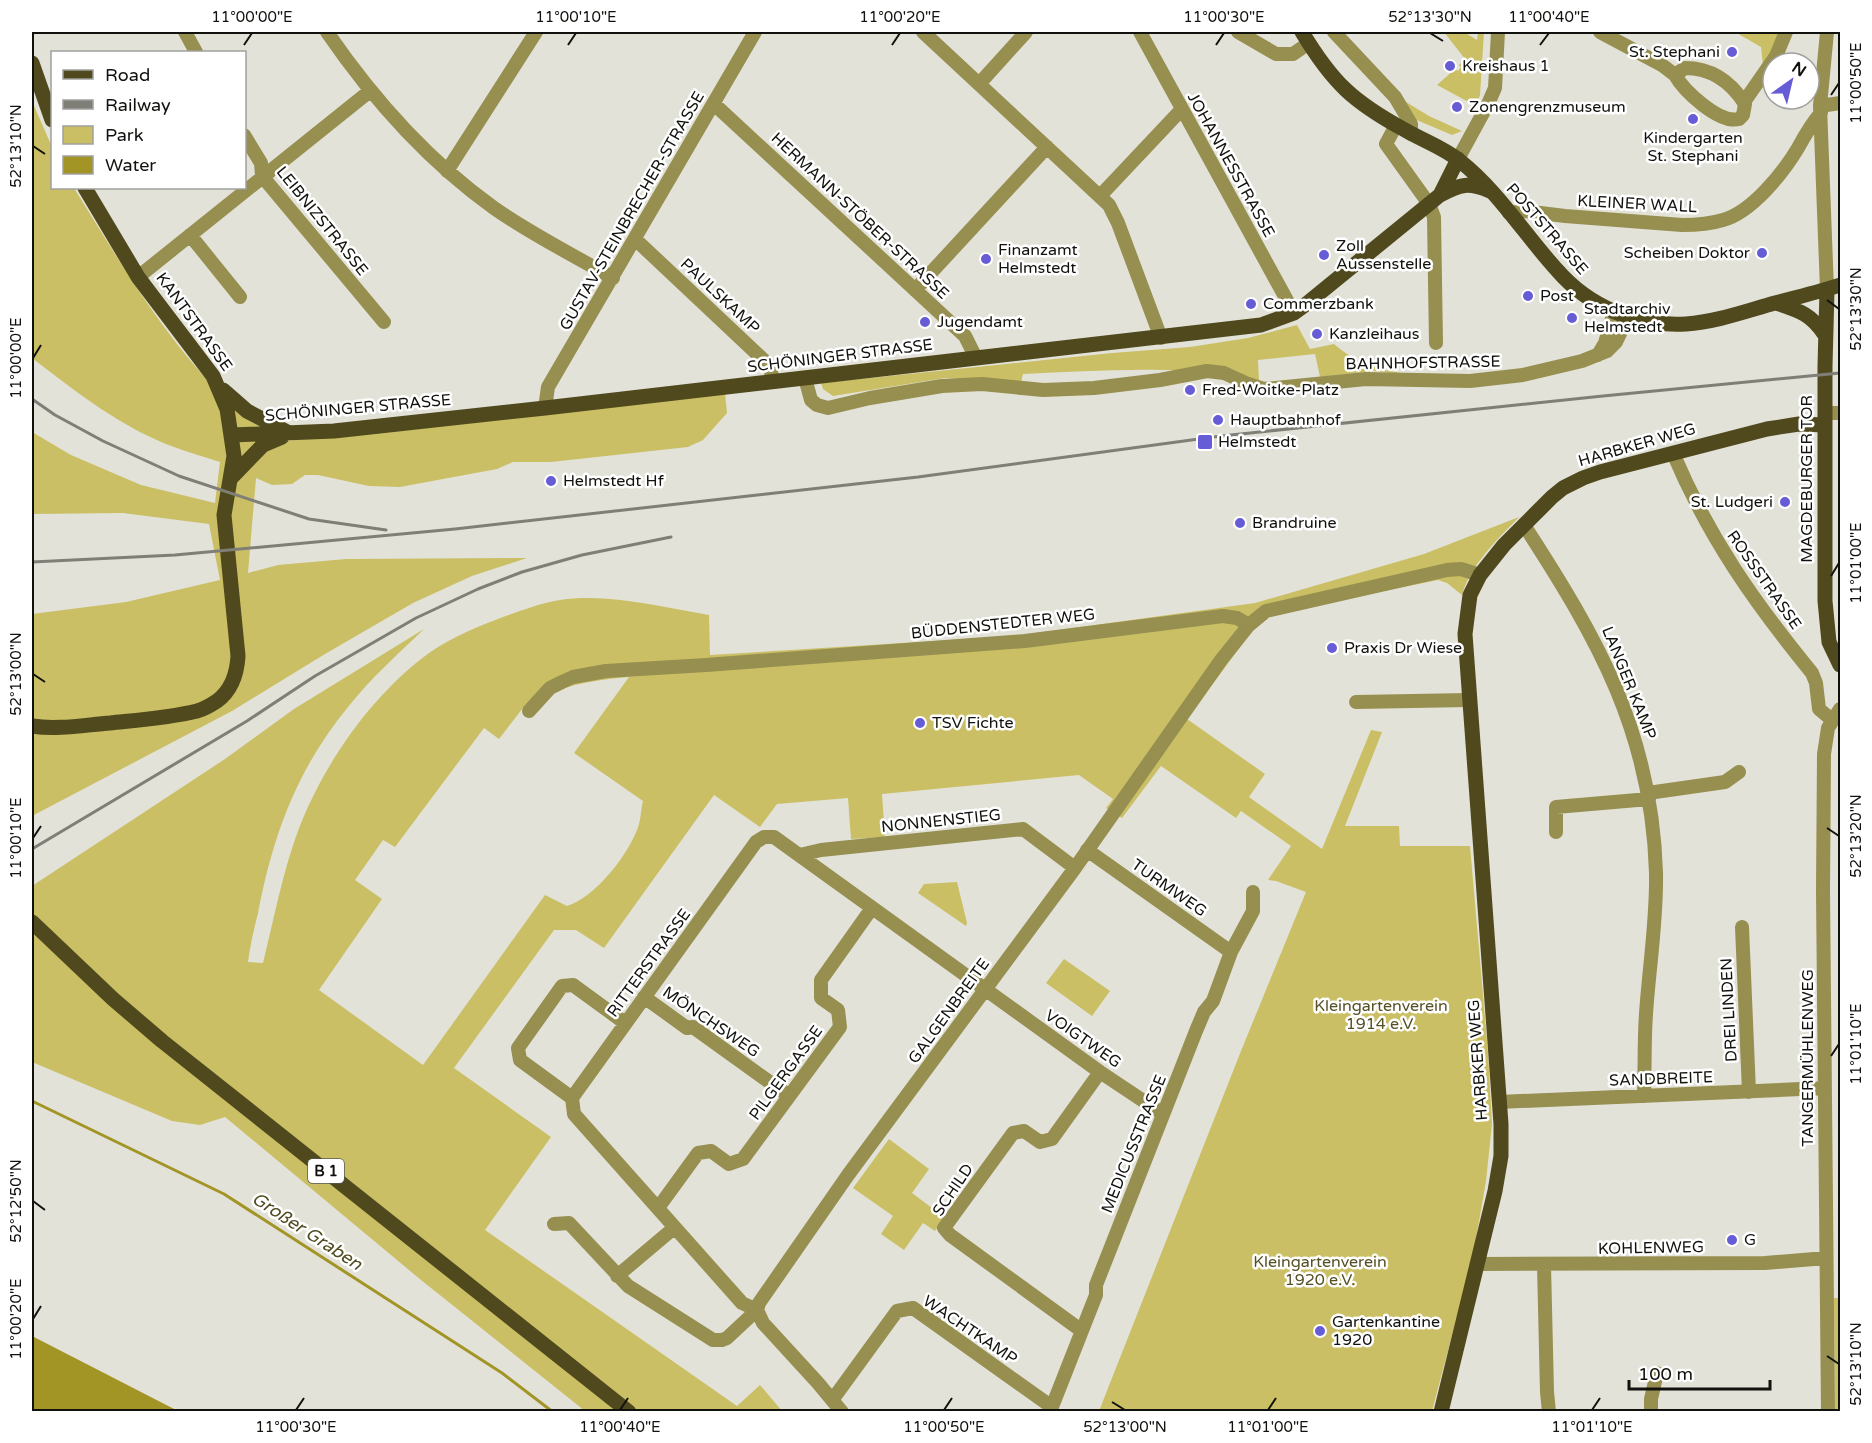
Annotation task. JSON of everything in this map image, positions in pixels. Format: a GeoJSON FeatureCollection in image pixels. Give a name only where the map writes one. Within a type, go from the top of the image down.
{"type":"FeatureCollection","features":[{"type":"Feature","properties":{"kind":"main road","name":"POSTSTRASSE"},"geometry":{"type":"LineString","coordinates":[[1305,37],[1326,69],[1355,99],[1411,134],[1458,159],[1492,192],[1569,283],[1589,299],[1621,314],[1659,324],[1688,324],[1728,316],[1834,287]]}},
{"type":"Feature","properties":{"kind":"main road"},"geometry":{"type":"LineString","coordinates":[[32,63],[51,117]]}},
{"type":"Feature","properties":{"kind":"main road","name":"SCHÖNINGER STRASSE"},"geometry":{"type":"LineString","coordinates":[[232,435],[290,434],[545,408],[1261,326],[1294,313],[1435,200],[1458,159]]}},
{"type":"Feature","properties":{"kind":"main road"},"geometry":{"type":"LineString","coordinates":[[1435,200],[1463,184],[1478,186],[1492,192]]}},
{"type":"Feature","properties":{"kind":"main road","name":"KANTSTRASSE"},"geometry":{"type":"LineString","coordinates":[[32,726],[70,727],[166,717],[199,711],[218,700],[232,682],[237,670],[238,656],[224,515],[234,456],[227,409],[218,385],[205,364],[138,277],[87,189]]}},
{"type":"Feature","properties":{"kind":"main road","name":"MAGDEBURGER TOR"},"geometry":{"type":"LineString","coordinates":[[1834,287],[1825,335],[1826,625],[1829,642],[1840,665]]}},
{"type":"Feature","properties":{"kind":"main road"},"geometry":{"type":"LineString","coordinates":[[1776,303],[1804,313],[1816,321],[1825,335]]}},
{"type":"Feature","properties":{"kind":"main road"},"geometry":{"type":"LineString","coordinates":[[218,385],[246,411],[290,434]]}},
{"type":"Feature","properties":{"kind":"main road","name":"HARBKER WEG"},"geometry":{"type":"LineString","coordinates":[[1441,1412],[1500,1164],[1501,1138],[1465,634],[1470,595],[1480,574],[1504,545],[1551,497],[1583,478],[1767,429],[1825,419]]}},
{"type":"Feature","properties":{"kind":"main road"},"geometry":{"type":"LineString","coordinates":[[232,477],[263,446],[290,434]]}},
{"type":"Feature","properties":{"kind":"main road","name":"B 1"},"geometry":{"type":"LineString","coordinates":[[32,922],[113,999],[162,1041],[629,1412]]}},
{"type":"Feature","properties":{"kind":"street"},"geometry":{"type":"LineString","coordinates":[[184,32],[195,51]]}},
{"type":"Feature","properties":{"kind":"street"},"geometry":{"type":"LineString","coordinates":[[327,32],[390,115],[447,171],[496,209],[613,278]]}},
{"type":"Feature","properties":{"kind":"street"},"geometry":{"type":"LineString","coordinates":[[447,171],[536,32]]}},
{"type":"Feature","properties":{"kind":"street","name":"GUSTAV-STEINBRECHER-STRASSE"},"geometry":{"type":"LineString","coordinates":[[545,408],[548,387],[755,32]]}},
{"type":"Feature","properties":{"kind":"street"},"geometry":{"type":"LineString","coordinates":[[923,32],[1109,205],[1118,223],[1161,338]]}},
{"type":"Feature","properties":{"kind":"street"},"geometry":{"type":"LineString","coordinates":[[979,84],[1026,32]]}},
{"type":"Feature","properties":{"kind":"street","name":"JOHANNESSTRASSE"},"geometry":{"type":"LineString","coordinates":[[1140,32],[1294,313]]}},
{"type":"Feature","properties":{"kind":"street"},"geometry":{"type":"LineString","coordinates":[[1238,32],[1276,54],[1293,54],[1305,37]]}},
{"type":"Feature","properties":{"kind":"street"},"geometry":{"type":"LineString","coordinates":[[1334,32],[1395,97],[1411,124],[1411,134]]}},
{"type":"Feature","properties":{"kind":"street"},"geometry":{"type":"LineString","coordinates":[[1458,159],[1495,88],[1498,32]]}},
{"type":"Feature","properties":{"kind":"street"},"geometry":{"type":"LineString","coordinates":[[1600,32],[1662,65],[1675,75],[1689,94],[1728,120],[1739,119],[1743,115],[1744,102],[1736,90],[1713,74],[1685,68],[1675,75]]}},
{"type":"Feature","properties":{"kind":"street"},"geometry":{"type":"LineString","coordinates":[[1744,102],[1776,56],[1786,32]]}},
{"type":"Feature","properties":{"kind":"street"},"geometry":{"type":"LineString","coordinates":[[1821,98],[1827,32]]}},
{"type":"Feature","properties":{"kind":"street"},"geometry":{"type":"LineString","coordinates":[[138,277],[370,91]]}},
{"type":"Feature","properties":{"kind":"street"},"geometry":{"type":"LineString","coordinates":[[1821,109],[1840,103]]}},
{"type":"Feature","properties":{"kind":"street","name":"HERMANN-STÖBER-STRASSE"},"geometry":{"type":"LineString","coordinates":[[714,104],[965,336],[976,358]]}},
{"type":"Feature","properties":{"kind":"street"},"geometry":{"type":"LineString","coordinates":[[1100,196],[1182,109]]}},
{"type":"Feature","properties":{"kind":"street","name":"KLEINER WALL"},"geometry":{"type":"LineString","coordinates":[[1509,213],[1524,211],[1682,225],[1725,220],[1744,210],[1772,183],[1798,148],[1819,111]]}},
{"type":"Feature","properties":{"kind":"street"},"geometry":{"type":"LineString","coordinates":[[1820,111],[1834,287]]}},
{"type":"Feature","properties":{"kind":"street"},"geometry":{"type":"LineString","coordinates":[[1396,125],[1386,144],[1418,189],[1435,200],[1436,343]]}},
{"type":"Feature","properties":{"kind":"street","name":"LEIBNIZSTRASSE"},"geometry":{"type":"LineString","coordinates":[[246,138],[261,163],[262,176],[384,322]]}},
{"type":"Feature","properties":{"kind":"street"},"geometry":{"type":"LineString","coordinates":[[915,290],[1047,147]]}},
{"type":"Feature","properties":{"kind":"street"},"geometry":{"type":"LineString","coordinates":[[190,235],[240,297]]}},
{"type":"Feature","properties":{"kind":"street","name":"PAULSKAMP"},"geometry":{"type":"LineString","coordinates":[[634,239],[770,366],[773,382]]}},
{"type":"Feature","properties":{"kind":"street","name":"BAHNHOFSTRASSE"},"geometry":{"type":"LineString","coordinates":[[806,378],[811,400],[817,405],[828,408],[870,398],[942,386],[982,384],[1042,390],[1161,380],[1208,371],[1224,373],[1264,389],[1383,378],[1483,381],[1523,375],[1598,355],[1621,314]]}},
{"type":"Feature","properties":{"kind":"street"},"geometry":{"type":"LineString","coordinates":[[1825,419],[1840,413]]}},
{"type":"Feature","properties":{"kind":"street","name":"ROSSSTRASSE"},"geometry":{"type":"LineString","coordinates":[[1673,453],[1699,509],[1730,563],[1812,673],[1816,683],[1819,709],[1836,714]]}},
{"type":"Feature","properties":{"kind":"street","name":"LANGER KAMP"},"geometry":{"type":"LineString","coordinates":[[1524,525],[1571,597],[1600,649],[1613,678],[1641,758],[1648,796],[1656,874],[1646,1016],[1644,1096]]}},
{"type":"Feature","properties":{"kind":"street"},"geometry":{"type":"LineString","coordinates":[[1249,626],[1266,611],[1447,570],[1461,568],[1480,574]]}},
{"type":"Feature","properties":{"kind":"street","name":"BÜDDENSTEDTER WEG"},"geometry":{"type":"LineString","coordinates":[[529,711],[550,688],[573,677],[606,670],[706,665],[1024,641],[1223,616],[1237,618],[1249,626]]}},
{"type":"Feature","properties":{"kind":"street","name":"GALGENBREITE"},"geometry":{"type":"LineString","coordinates":[[617,1276],[628,1286],[718,1341],[728,1338],[757,1310],[759,1303],[846,1178],[1075,868],[1221,660],[1249,626]]}},
{"type":"Feature","properties":{"kind":"street"},"geometry":{"type":"LineString","coordinates":[[1356,702],[1469,700]]}},
{"type":"Feature","properties":{"kind":"street","name":"TANGERMÜHLENWEG"},"geometry":{"type":"LineString","coordinates":[[1828,1412],[1824,1088],[1824,754],[1825,736],[1836,714]]}},
{"type":"Feature","properties":{"kind":"street"},"geometry":{"type":"LineString","coordinates":[[1556,832],[1556,807],[1648,796],[1725,782],[1739,772]]}},
{"type":"Feature","properties":{"kind":"street","name":"NONNENSTIEG"},"geometry":{"type":"LineString","coordinates":[[800,855],[821,850],[1023,829],[1075,868]]}},
{"type":"Feature","properties":{"kind":"street","name":"RITTERSTRASSE"},"geometry":{"type":"LineString","coordinates":[[572,1098],[756,842],[764,837],[774,837],[985,989]]}},
{"type":"Feature","properties":{"kind":"street","name":"TURMWEG"},"geometry":{"type":"LineString","coordinates":[[1087,850],[1232,952]]}},
{"type":"Feature","properties":{"kind":"street","name":"MEDICUSSTRASSE"},"geometry":{"type":"LineString","coordinates":[[1051,1409],[1096,1295],[1096,1285],[1204,1012],[1213,1001],[1232,952],[1253,911],[1253,892]]}},
{"type":"Feature","properties":{"kind":"street","name":"PILGERGASSE"},"geometry":{"type":"LineString","coordinates":[[658,1208],[698,1153],[711,1151],[729,1164],[743,1159],[840,1027],[838,1010],[821,998],[821,980],[872,908]]}},
{"type":"Feature","properties":{"kind":"street","name":"DREI LINDEN"},"geometry":{"type":"LineString","coordinates":[[1742,927],[1749,1092]]}},
{"type":"Feature","properties":{"kind":"street"},"geometry":{"type":"LineString","coordinates":[[625,1023],[573,985],[562,986],[518,1048],[520,1060],[572,1098],[574,1114],[742,1303],[757,1310],[763,1323],[842,1412]]}},
{"type":"Feature","properties":{"kind":"street","name":"VOIGTWEG"},"geometry":{"type":"LineString","coordinates":[[985,989],[1100,1072],[1163,1114]]}},
{"type":"Feature","properties":{"kind":"street","name":"MÖNCHSWEG"},"geometry":{"type":"LineString","coordinates":[[644,997],[687,1028],[693,1028],[789,1096]]}},
{"type":"Feature","properties":{"kind":"street","name":"SCHILD"},"geometry":{"type":"LineString","coordinates":[[1082,1331],[944,1228],[1012,1133],[1024,1131],[1040,1142],[1052,1139],[1100,1072]]}},
{"type":"Feature","properties":{"kind":"street","name":"SANDBREITE"},"geometry":{"type":"LineString","coordinates":[[1499,1102],[1824,1088]]}},
{"type":"Feature","properties":{"kind":"street"},"geometry":{"type":"LineString","coordinates":[[554,1224],[569,1223],[617,1276],[674,1228]]}},
{"type":"Feature","properties":{"kind":"street","name":"KOHLENWEG"},"geometry":{"type":"LineString","coordinates":[[1477,1264],[1764,1263],[1826,1258]]}},
{"type":"Feature","properties":{"kind":"street"},"geometry":{"type":"LineString","coordinates":[[1544,1265],[1546,1392],[1549,1412]]}},
{"type":"Feature","properties":{"kind":"street","name":"WACHTKAMP"},"geometry":{"type":"LineString","coordinates":[[833,1400],[897,1311],[914,1308],[1051,1409]]}},
{"type":"Feature","properties":{"kind":"street"},"geometry":{"type":"LineString","coordinates":[[1651,1412],[1651,1399],[1658,1372]]}},
{"type":"Feature","properties":{"kind":"green space"},"geometry":{"type":"Polygon","coordinates":[[[1341,32],[1406,102],[1429,116],[1462,131],[1452,135],[1412,118],[1341,32]]]}},
{"type":"Feature","properties":{"kind":"green space"},"geometry":{"type":"Polygon","coordinates":[[[1444,32],[1464,32],[1477,40],[1478,32],[1484,32],[1480,95],[1476,106],[1437,85],[1455,69],[1458,71],[1461,67],[1459,65],[1465,59],[1444,32]]]}},
{"type":"Feature","properties":{"kind":"green space"},"geometry":{"type":"Polygon","coordinates":[[[1735,32],[1779,32],[1772,51],[1761,51],[1761,47],[1735,32]]]}},
{"type":"Feature","properties":{"kind":"green space"},"geometry":{"type":"Polygon","coordinates":[[[32,101],[51,145],[51,189],[75,189],[149,306],[191,361],[239,412],[286,441],[725,393],[727,413],[703,440],[688,447],[551,462],[513,462],[497,469],[400,487],[369,486],[318,475],[305,475],[292,484],[272,485],[256,478],[248,573],[278,565],[346,559],[527,558],[472,576],[413,603],[232,711],[32,816],[32,614],[126,602],[220,580],[209,524],[123,513],[32,514],[32,432],[71,455],[141,485],[215,503],[220,462],[167,444],[125,424],[32,358],[32,101]]]}},
{"type":"Feature","properties":{"kind":"green space"},"geometry":{"type":"Polygon","coordinates":[[[1297,325],[1310,349],[1334,344],[1350,356],[1367,364],[1405,374],[1373,371],[1320,377],[1315,354],[1258,360],[1259,381],[1248,377],[1212,372],[1092,371],[1023,374],[1021,382],[945,378],[833,396],[823,389],[821,383],[1190,347],[1248,338],[1297,325]]]}},
{"type":"Feature","properties":{"kind":"green space"},"geometry":{"type":"Polygon","coordinates":[[[1519,517],[1478,563],[1462,595],[1447,583],[1438,580],[1242,620],[1243,643],[1187,719],[1265,774],[1249,797],[1322,849],[1371,730],[1382,732],[1345,826],[1399,826],[1400,846],[1470,846],[1492,1124],[1486,1181],[1473,1256],[1432,1411],[1099,1411],[1306,892],[1268,880],[1291,846],[1241,811],[1236,818],[1161,766],[1122,818],[1106,808],[1113,799],[1079,775],[882,794],[885,837],[851,839],[848,798],[777,804],[760,827],[714,795],[604,948],[576,930],[554,930],[454,1068],[551,1137],[485,1230],[737,1406],[760,1385],[782,1411],[585,1411],[421,1280],[225,1117],[200,1125],[172,1121],[32,1062],[32,886],[225,759],[294,709],[424,629],[348,707],[330,730],[301,779],[271,857],[248,962],[263,963],[299,828],[330,765],[358,724],[391,686],[429,653],[465,633],[524,610],[560,600],[597,598],[709,615],[710,655],[1014,636],[1255,603],[1424,554],[1519,517]],[[629,677],[592,681],[565,688],[554,693],[536,710],[526,704],[499,739],[484,728],[395,847],[383,840],[355,880],[382,899],[319,990],[423,1065],[545,895],[567,906],[589,894],[610,873],[635,835],[643,801],[574,753],[629,677]]]}},
{"type":"Feature","properties":{"kind":"green space"},"geometry":{"type":"Polygon","coordinates":[[[957,882],[966,926],[918,893],[924,884],[957,882]]]}},
{"type":"Feature","properties":{"kind":"green space"},"geometry":{"type":"Polygon","coordinates":[[[1064,959],[1110,991],[1092,1016],[1046,983],[1064,959]]]}},
{"type":"Feature","properties":{"kind":"green space"},"geometry":{"type":"Polygon","coordinates":[[[889,1139],[929,1169],[912,1193],[944,1217],[935,1231],[923,1223],[904,1250],[881,1234],[893,1216],[853,1188],[889,1139]]]}},
{"type":"Feature","properties":{"kind":"green space"},"geometry":{"type":"Polygon","coordinates":[[[1834,1298],[1840,1298],[1840,1411],[1835,1411],[1834,1298]]]}},
{"type":"Feature","properties":{"kind":"water"},"geometry":{"type":"Polygon","coordinates":[[[32,1336],[178,1411],[32,1411],[32,1336]]]}},
{"type":"Feature","properties":{"kind":"waterway","name":"Großer Graben"},"geometry":{"type":"LineString","coordinates":[[32,1101],[224,1194],[502,1373],[553,1412]]}},
{"type":"Feature","properties":{"kind":"railway"},"geometry":{"type":"LineString","coordinates":[[32,562],[175,555],[455,529],[918,477],[1221,436],[1840,373]]}},
{"type":"Feature","properties":{"kind":"railway"},"geometry":{"type":"LineString","coordinates":[[32,399],[55,415],[103,441],[179,476],[309,519],[386,530]]}},
{"type":"Feature","properties":{"kind":"railway"},"geometry":{"type":"LineString","coordinates":[[32,849],[247,721],[315,676],[416,618],[478,589],[522,572],[582,555],[671,537]]}},
{"type":"Feature","properties":{"kind":"place","name":"St. Stephani"},"geometry":{"type":"Point","coordinates":[1732,52]}},
{"type":"Feature","properties":{"kind":"place","name":"Kreishaus 1"},"geometry":{"type":"Point","coordinates":[1450,66]}},
{"type":"Feature","properties":{"kind":"place","name":"Zonengrenzmuseum"},"geometry":{"type":"Point","coordinates":[1457,107]}},
{"type":"Feature","properties":{"kind":"place","name":"Kindergarten St. Stephani"},"geometry":{"type":"Point","coordinates":[1693,119]}},
{"type":"Feature","properties":{"kind":"place","name":"Scheiben Doktor"},"geometry":{"type":"Point","coordinates":[1762,253]}},
{"type":"Feature","properties":{"kind":"place","name":"Zoll Aussenstelle"},"geometry":{"type":"Point","coordinates":[1324,255]}},
{"type":"Feature","properties":{"kind":"place","name":"Finanzamt Helmstedt"},"geometry":{"type":"Point","coordinates":[986,259]}},
{"type":"Feature","properties":{"kind":"place","name":"Post"},"geometry":{"type":"Point","coordinates":[1528,296]}},
{"type":"Feature","properties":{"kind":"place","name":"Commerzbank"},"geometry":{"type":"Point","coordinates":[1251,304]}},
{"type":"Feature","properties":{"kind":"place","name":"Stadtarchiv Helmstedt"},"geometry":{"type":"Point","coordinates":[1572,318]}},
{"type":"Feature","properties":{"kind":"place","name":"Jugendamt"},"geometry":{"type":"Point","coordinates":[925,322]}},
{"type":"Feature","properties":{"kind":"place","name":"Kanzleihaus"},"geometry":{"type":"Point","coordinates":[1317,334]}},
{"type":"Feature","properties":{"kind":"place","name":"Fred-Woitke-Platz"},"geometry":{"type":"Point","coordinates":[1190,390]}},
{"type":"Feature","properties":{"kind":"place","name":"Hauptbahnhof"},"geometry":{"type":"Point","coordinates":[1218,420]}},
{"type":"Feature","properties":{"kind":"place","name":"Helmstedt"},"geometry":{"type":"Point","coordinates":[1205,442]}},
{"type":"Feature","properties":{"kind":"place","name":"Helmstedt Hf"},"geometry":{"type":"Point","coordinates":[551,481]}},
{"type":"Feature","properties":{"kind":"place","name":"St. Ludgeri"},"geometry":{"type":"Point","coordinates":[1785,502]}},
{"type":"Feature","properties":{"kind":"place","name":"Brandruine"},"geometry":{"type":"Point","coordinates":[1240,523]}},
{"type":"Feature","properties":{"kind":"place","name":"Praxis Dr Wiese"},"geometry":{"type":"Point","coordinates":[1332,648]}},
{"type":"Feature","properties":{"kind":"place","name":"TSV Fichte"},"geometry":{"type":"Point","coordinates":[920,723]}},
{"type":"Feature","properties":{"kind":"place","name":"G"},"geometry":{"type":"Point","coordinates":[1732,1240]}},
{"type":"Feature","properties":{"kind":"place","name":"Gartenkantine 1920"},"geometry":{"type":"Point","coordinates":[1320,1331]}},
{"type":"Feature","properties":{"kind":"park label","name":"Kleingartenverein 1914 e.V."},"geometry":{"type":"Point","coordinates":[1381,1015]}},
{"type":"Feature","properties":{"kind":"park label","name":"Kleingartenverein 1920 e.V."},"geometry":{"type":"Point","coordinates":[1320,1271]}}]}
